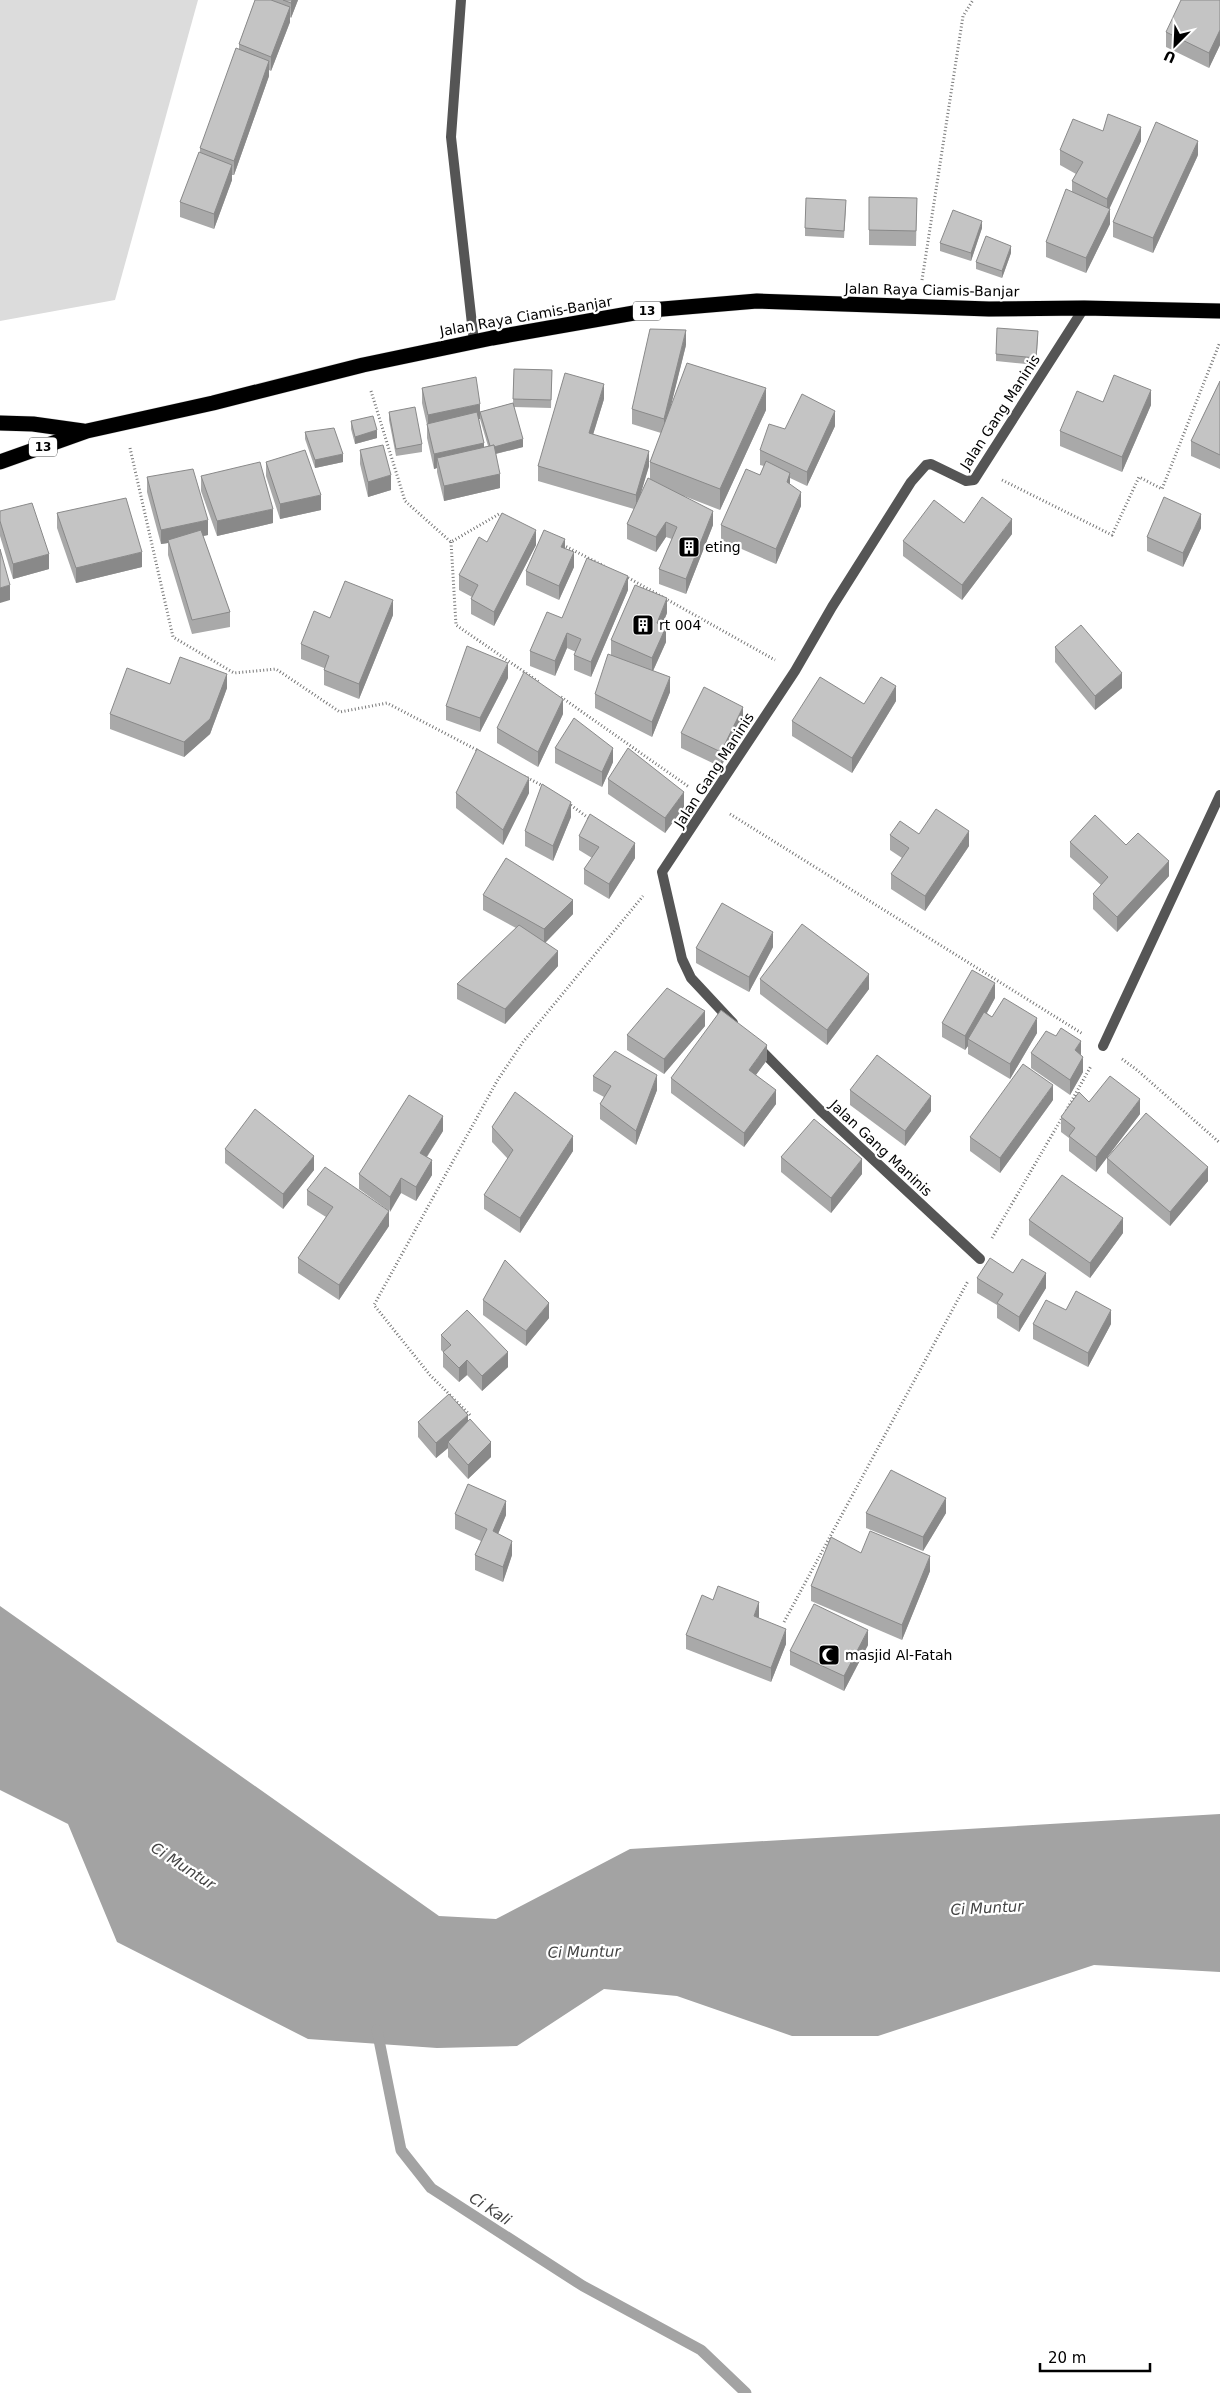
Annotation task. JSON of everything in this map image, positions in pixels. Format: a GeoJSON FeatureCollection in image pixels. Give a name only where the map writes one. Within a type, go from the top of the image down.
{"type":"FeatureCollection","features":[{"type":"Feature","properties":{"kind":"highway","name":"Jalan Raya Ciamis-Banjar"},"geometry":{"type":"LineString","coordinates":[[87,431],[363,365],[474,342],[651,310],[747,302],[918,305],[989,309],[1084,308],[1220,311]]}},
{"type":"Feature","properties":{"kind":"highway","name":"13"},"geometry":{"type":"LineString","coordinates":[[0,423],[32,424],[87,431]]}},
{"type":"Feature","properties":{"kind":"highway","name":"13"},"geometry":{"type":"LineString","coordinates":[[0,462],[87,431]]}},
{"type":"Feature","properties":{"kind":"street"},"geometry":{"type":"LineString","coordinates":[[461,0],[451,137],[474,342]]}},
{"type":"Feature","properties":{"kind":"street","name":"Jalan Gang Maninis"},"geometry":{"type":"LineString","coordinates":[[980,1259],[820,1110],[691,978],[682,959],[662,872],[795,671],[837,599],[911,482],[922,468],[931,464],[970,482],[981,470],[1084,308]]}},
{"type":"Feature","properties":{"kind":"street"},"geometry":{"type":"LineString","coordinates":[[1103,1046],[1220,795]]}},
{"type":"Feature","properties":{"kind":"path"},"geometry":{"type":"LineString","coordinates":[[918,305],[963,16],[973,0]]}},
{"type":"Feature","properties":{"kind":"path"},"geometry":{"type":"LineString","coordinates":[[981,470],[1112,535],[1139,477],[1162,489],[1220,342]]}},
{"type":"Feature","properties":{"kind":"path"},"geometry":{"type":"LineString","coordinates":[[363,365],[405,501],[451,542],[456,625],[546,688]]}},
{"type":"Feature","properties":{"kind":"path"},"geometry":{"type":"LineString","coordinates":[[124,423],[173,637],[234,673],[276,669],[340,712],[387,703],[482,753]]}},
{"type":"Feature","properties":{"kind":"path"},"geometry":{"type":"LineString","coordinates":[[451,542],[499,514],[507,518]]}},
{"type":"Feature","properties":{"kind":"path"},"geometry":{"type":"LineString","coordinates":[[560,544],[612,570]]}},
{"type":"Feature","properties":{"kind":"path"},"geometry":{"type":"LineString","coordinates":[[621,574],[795,671]]}},
{"type":"Feature","properties":{"kind":"path"},"geometry":{"type":"LineString","coordinates":[[555,693],[710,802],[1103,1046],[1137,1070],[1220,1143]]}},
{"type":"Feature","properties":{"kind":"path"},"geometry":{"type":"LineString","coordinates":[[517,772],[550,790]]}},
{"type":"Feature","properties":{"kind":"path"},"geometry":{"type":"LineString","coordinates":[[566,802],[598,825]]}},
{"type":"Feature","properties":{"kind":"path"},"geometry":{"type":"LineString","coordinates":[[470,1415],[430,1375],[374,1305],[496,1081],[523,1042],[662,872]]}},
{"type":"Feature","properties":{"kind":"path"},"geometry":{"type":"LineString","coordinates":[[784,1622],[980,1259],[1103,1046]]}},
{"type":"Feature","properties":{"kind":"shaded area"},"geometry":{"type":"Polygon","coordinates":[[[0,0],[198,0],[115,300],[0,321],[0,0]]]}},
{"type":"Feature","properties":{"kind":"water","name":"Ci Muntur"},"geometry":{"type":"Polygon","coordinates":[[[0,1606],[439,1916],[496,1919],[630,1849],[1220,1814],[1220,1972],[1094,1965],[878,2036],[792,2036],[677,1996],[604,1989],[517,2046],[437,2048],[308,2039],[117,1942],[68,1824],[0,1790],[0,1606]]]}},
{"type":"Feature","properties":{"kind":"building"},"geometry":{"type":"Polygon","coordinates":[[[255,0],[271,0],[290,7],[271,57],[239,44],[255,0]]]}},
{"type":"Feature","properties":{"kind":"building"},"geometry":{"type":"Polygon","coordinates":[[[1181,0],[1220,0],[1220,30],[1209,53],[1166,32],[1181,0]]]}},
{"type":"Feature","properties":{"kind":"building"},"geometry":{"type":"Polygon","coordinates":[[[236,48],[269,61],[234,161],[200,148],[236,48]]]}},
{"type":"Feature","properties":{"kind":"building"},"geometry":{"type":"Polygon","coordinates":[[[1108,114],[1141,127],[1107,199],[1072,181],[1083,162],[1060,150],[1073,119],[1103,131],[1108,114]]]}},
{"type":"Feature","properties":{"kind":"building"},"geometry":{"type":"Polygon","coordinates":[[[1156,122],[1198,141],[1153,238],[1113,222],[1156,122]]]}},
{"type":"Feature","properties":{"kind":"building"},"geometry":{"type":"Polygon","coordinates":[[[199,152],[232,165],[214,214],[180,202],[199,152]]]}},
{"type":"Feature","properties":{"kind":"building"},"geometry":{"type":"Polygon","coordinates":[[[1066,189],[1110,209],[1086,258],[1046,242],[1066,189]]]}},
{"type":"Feature","properties":{"kind":"building"},"geometry":{"type":"Polygon","coordinates":[[[869,197],[917,198],[916,231],[869,230],[869,197]]]}},
{"type":"Feature","properties":{"kind":"building"},"geometry":{"type":"Polygon","coordinates":[[[806,198],[846,200],[844,231],[805,228],[806,198]]]}},
{"type":"Feature","properties":{"kind":"building"},"geometry":{"type":"Polygon","coordinates":[[[953,210],[982,221],[971,253],[940,243],[953,210]]]}},
{"type":"Feature","properties":{"kind":"building"},"geometry":{"type":"Polygon","coordinates":[[[986,236],[1011,246],[1002,271],[976,262],[986,236]]]}},
{"type":"Feature","properties":{"kind":"building"},"geometry":{"type":"Polygon","coordinates":[[[997,328],[1038,331],[1036,358],[996,354],[997,328]]]}},
{"type":"Feature","properties":{"kind":"building"},"geometry":{"type":"Polygon","coordinates":[[[650,329],[686,330],[664,419],[632,409],[650,329]]]}},
{"type":"Feature","properties":{"kind":"building"},"geometry":{"type":"Polygon","coordinates":[[[687,363],[766,388],[720,489],[650,462],[687,363]]]}},
{"type":"Feature","properties":{"kind":"building"},"geometry":{"type":"Polygon","coordinates":[[[514,369],[552,370],[551,400],[513,399],[514,369]]]}},
{"type":"Feature","properties":{"kind":"building"},"geometry":{"type":"Polygon","coordinates":[[[565,373],[604,384],[589,433],[649,451],[636,495],[538,466],[565,373]]]}},
{"type":"Feature","properties":{"kind":"building"},"geometry":{"type":"Polygon","coordinates":[[[1114,375],[1151,390],[1122,457],[1060,431],[1077,391],[1103,402],[1114,375]]]}},
{"type":"Feature","properties":{"kind":"building"},"geometry":{"type":"Polygon","coordinates":[[[476,377],[480,404],[428,415],[422,388],[476,377]]]}},
{"type":"Feature","properties":{"kind":"building"},"geometry":{"type":"Polygon","coordinates":[[[1220,381],[1220,455],[1191,441],[1220,381]]]}},
{"type":"Feature","properties":{"kind":"building"},"geometry":{"type":"Polygon","coordinates":[[[802,394],[835,411],[807,472],[760,450],[769,424],[785,429],[802,394]]]}},
{"type":"Feature","properties":{"kind":"building"},"geometry":{"type":"Polygon","coordinates":[[[513,403],[523,439],[494,447],[494,445],[490,446],[480,412],[513,403]]]}},
{"type":"Feature","properties":{"kind":"building"},"geometry":{"type":"Polygon","coordinates":[[[415,407],[422,444],[396,449],[389,412],[415,407]]]}},
{"type":"Feature","properties":{"kind":"building"},"geometry":{"type":"Polygon","coordinates":[[[477,412],[484,443],[434,454],[427,424],[477,412]]]}},
{"type":"Feature","properties":{"kind":"building"},"geometry":{"type":"Polygon","coordinates":[[[373,416],[377,430],[355,437],[351,421],[373,416]]]}},
{"type":"Feature","properties":{"kind":"building"},"geometry":{"type":"Polygon","coordinates":[[[334,428],[343,454],[315,460],[305,432],[334,428]]]}},
{"type":"Feature","properties":{"kind":"building"},"geometry":{"type":"Polygon","coordinates":[[[383,445],[391,475],[368,482],[360,450],[383,445]]]}},
{"type":"Feature","properties":{"kind":"building"},"geometry":{"type":"Polygon","coordinates":[[[494,445],[500,474],[444,486],[437,458],[494,445]]]}},
{"type":"Feature","properties":{"kind":"building"},"geometry":{"type":"Polygon","coordinates":[[[305,450],[321,495],[280,504],[266,462],[305,450]]]}},
{"type":"Feature","properties":{"kind":"building"},"geometry":{"type":"Polygon","coordinates":[[[766,461],[790,473],[787,482],[801,492],[776,549],[721,525],[746,469],[760,475],[766,461]]]}},
{"type":"Feature","properties":{"kind":"building"},"geometry":{"type":"Polygon","coordinates":[[[260,462],[273,509],[217,521],[201,476],[260,462]]]}},
{"type":"Feature","properties":{"kind":"building"},"geometry":{"type":"Polygon","coordinates":[[[193,469],[208,520],[161,530],[147,477],[193,469]]]}},
{"type":"Feature","properties":{"kind":"building","name":"eting"},"geometry":{"type":"Polygon","coordinates":[[[648,478],[713,511],[686,579],[659,569],[677,527],[666,522],[656,537],[627,524],[648,478]]]}},
{"type":"Feature","properties":{"kind":"building"},"geometry":{"type":"Polygon","coordinates":[[[982,497],[1012,519],[962,585],[903,541],[934,500],[964,523],[982,497]]]}},
{"type":"Feature","properties":{"kind":"building"},"geometry":{"type":"Polygon","coordinates":[[[1164,497],[1201,514],[1183,553],[1147,537],[1164,497]]]}},
{"type":"Feature","properties":{"kind":"building"},"geometry":{"type":"Polygon","coordinates":[[[126,498],[142,552],[76,568],[57,513],[126,498]]]}},
{"type":"Feature","properties":{"kind":"building"},"geometry":{"type":"Polygon","coordinates":[[[32,503],[49,554],[13,564],[0,521],[0,511],[32,503]]]}},
{"type":"Feature","properties":{"kind":"building"},"geometry":{"type":"Polygon","coordinates":[[[502,513],[536,530],[494,612],[471,599],[478,585],[459,575],[479,537],[487,542],[502,513]]]}},
{"type":"Feature","properties":{"kind":"building"},"geometry":{"type":"Polygon","coordinates":[[[201,530],[230,612],[192,620],[168,540],[201,530]]]}},
{"type":"Feature","properties":{"kind":"building"},"geometry":{"type":"Polygon","coordinates":[[[544,530],[565,539],[561,547],[574,552],[559,586],[526,571],[544,530]]]}},
{"type":"Feature","properties":{"kind":"building"},"geometry":{"type":"Polygon","coordinates":[[[0,549],[10,585],[0,588],[0,549]]]}},
{"type":"Feature","properties":{"kind":"building"},"geometry":{"type":"Polygon","coordinates":[[[587,558],[628,576],[591,662],[574,655],[581,639],[567,633],[555,661],[530,651],[547,612],[562,618],[587,558]]]}},
{"type":"Feature","properties":{"kind":"building"},"geometry":{"type":"Polygon","coordinates":[[[345,581],[393,600],[359,684],[324,670],[329,656],[301,644],[314,611],[330,618],[345,581]]]}},
{"type":"Feature","properties":{"kind":"building","name":"rt 004"},"geometry":{"type":"Polygon","coordinates":[[[635,585],[667,598],[657,623],[666,627],[652,658],[611,640],[635,585]]]}},
{"type":"Feature","properties":{"kind":"building"},"geometry":{"type":"Polygon","coordinates":[[[1081,625],[1122,673],[1095,696],[1055,647],[1081,625]]]}},
{"type":"Feature","properties":{"kind":"building"},"geometry":{"type":"Polygon","coordinates":[[[467,646],[508,663],[480,718],[446,706],[467,646]]]}},
{"type":"Feature","properties":{"kind":"building"},"geometry":{"type":"Polygon","coordinates":[[[608,654],[670,677],[652,722],[595,694],[608,654]]]}},
{"type":"Feature","properties":{"kind":"building"},"geometry":{"type":"Polygon","coordinates":[[[180,657],[227,674],[210,719],[184,742],[110,714],[127,668],[170,684],[180,657]]]}},
{"type":"Feature","properties":{"kind":"building"},"geometry":{"type":"Polygon","coordinates":[[[524,672],[563,699],[538,752],[497,728],[524,672]]]}},
{"type":"Feature","properties":{"kind":"building"},"geometry":{"type":"Polygon","coordinates":[[[820,677],[864,704],[881,677],[896,686],[852,758],[792,721],[820,677]]]}},
{"type":"Feature","properties":{"kind":"building"},"geometry":{"type":"Polygon","coordinates":[[[704,687],[743,707],[721,752],[681,733],[704,687]]]}},
{"type":"Feature","properties":{"kind":"building"},"geometry":{"type":"Polygon","coordinates":[[[574,718],[613,748],[602,772],[555,748],[574,718]]]}},
{"type":"Feature","properties":{"kind":"building"},"geometry":{"type":"Polygon","coordinates":[[[628,748],[684,792],[665,818],[608,779],[628,748]]]}},
{"type":"Feature","properties":{"kind":"building"},"geometry":{"type":"Polygon","coordinates":[[[477,749],[529,778],[503,830],[456,793],[477,749]]]}},
{"type":"Feature","properties":{"kind":"building"},"geometry":{"type":"Polygon","coordinates":[[[542,784],[571,802],[553,846],[525,831],[542,784]]]}},
{"type":"Feature","properties":{"kind":"building"},"geometry":{"type":"Polygon","coordinates":[[[936,809],[969,831],[925,896],[891,874],[909,848],[890,835],[900,821],[919,834],[936,809]]]}},
{"type":"Feature","properties":{"kind":"building"},"geometry":{"type":"Polygon","coordinates":[[[590,814],[635,843],[609,884],[584,869],[599,847],[579,836],[590,814]]]}},
{"type":"Feature","properties":{"kind":"building"},"geometry":{"type":"Polygon","coordinates":[[[1095,815],[1126,845],[1138,833],[1169,861],[1117,917],[1093,894],[1108,877],[1070,842],[1095,815]]]}},
{"type":"Feature","properties":{"kind":"building"},"geometry":{"type":"Polygon","coordinates":[[[506,858],[573,900],[544,929],[483,895],[506,858]]]}},
{"type":"Feature","properties":{"kind":"building"},"geometry":{"type":"Polygon","coordinates":[[[722,903],[773,932],[749,977],[696,948],[722,903]]]}},
{"type":"Feature","properties":{"kind":"building"},"geometry":{"type":"Polygon","coordinates":[[[802,924],[869,974],[827,1030],[760,979],[802,924]]]}},
{"type":"Feature","properties":{"kind":"building"},"geometry":{"type":"Polygon","coordinates":[[[519,925],[558,951],[505,1009],[457,984],[519,925]]]}},
{"type":"Feature","properties":{"kind":"building"},"geometry":{"type":"Polygon","coordinates":[[[972,970],[995,983],[965,1036],[942,1023],[972,970]]]}},
{"type":"Feature","properties":{"kind":"building"},"geometry":{"type":"Polygon","coordinates":[[[667,988],[705,1011],[664,1059],[627,1035],[667,988]]]}},
{"type":"Feature","properties":{"kind":"building"},"geometry":{"type":"Polygon","coordinates":[[[1004,998],[1037,1018],[1010,1064],[968,1039],[984,1012],[992,1017],[1004,998]]]}},
{"type":"Feature","properties":{"kind":"building"},"geometry":{"type":"Polygon","coordinates":[[[721,1010],[767,1045],[749,1070],[776,1090],[744,1133],[671,1078],[721,1010]]]}},
{"type":"Feature","properties":{"kind":"building"},"geometry":{"type":"Polygon","coordinates":[[[1061,1028],[1081,1041],[1075,1050],[1083,1057],[1070,1080],[1031,1053],[1046,1031],[1056,1036],[1061,1028]]]}},
{"type":"Feature","properties":{"kind":"building"},"geometry":{"type":"Polygon","coordinates":[[[615,1051],[657,1075],[636,1131],[600,1104],[611,1086],[593,1076],[615,1051]]]}},
{"type":"Feature","properties":{"kind":"building"},"geometry":{"type":"Polygon","coordinates":[[[877,1055],[931,1096],[905,1131],[850,1090],[877,1055]]]}},
{"type":"Feature","properties":{"kind":"building"},"geometry":{"type":"Polygon","coordinates":[[[1023,1064],[1053,1085],[1000,1158],[970,1137],[1023,1064]]]}},
{"type":"Feature","properties":{"kind":"building"},"geometry":{"type":"Polygon","coordinates":[[[1110,1076],[1140,1099],[1096,1157],[1069,1136],[1075,1128],[1061,1117],[1079,1092],[1089,1102],[1110,1076]]]}},
{"type":"Feature","properties":{"kind":"building"},"geometry":{"type":"Polygon","coordinates":[[[515,1092],[573,1136],[520,1218],[484,1195],[513,1150],[492,1127],[515,1092]]]}},
{"type":"Feature","properties":{"kind":"building"},"geometry":{"type":"Polygon","coordinates":[[[409,1095],[443,1116],[420,1153],[432,1160],[416,1187],[401,1178],[390,1197],[359,1174],[409,1095]]]}},
{"type":"Feature","properties":{"kind":"building"},"geometry":{"type":"Polygon","coordinates":[[[255,1109],[314,1156],[283,1194],[225,1149],[255,1109]]]}},
{"type":"Feature","properties":{"kind":"building"},"geometry":{"type":"Polygon","coordinates":[[[1146,1113],[1208,1167],[1170,1212],[1107,1158],[1146,1113]]]}},
{"type":"Feature","properties":{"kind":"building"},"geometry":{"type":"Polygon","coordinates":[[[814,1119],[862,1159],[831,1198],[781,1157],[814,1119]]]}},
{"type":"Feature","properties":{"kind":"building"},"geometry":{"type":"Polygon","coordinates":[[[325,1167],[389,1211],[339,1285],[298,1258],[333,1207],[307,1190],[325,1167]]]}},
{"type":"Feature","properties":{"kind":"building"},"geometry":{"type":"Polygon","coordinates":[[[1062,1175],[1123,1218],[1090,1263],[1029,1220],[1062,1175]]]}},
{"type":"Feature","properties":{"kind":"building"},"geometry":{"type":"Polygon","coordinates":[[[990,1258],[1013,1273],[1022,1259],[1046,1273],[1019,1317],[997,1303],[1003,1294],[977,1278],[990,1258]]]}},
{"type":"Feature","properties":{"kind":"building"},"geometry":{"type":"Polygon","coordinates":[[[505,1260],[549,1303],[526,1331],[483,1300],[505,1260]]]}},
{"type":"Feature","properties":{"kind":"building"},"geometry":{"type":"Polygon","coordinates":[[[1076,1291],[1111,1310],[1088,1353],[1033,1324],[1046,1300],[1066,1310],[1076,1291]]]}},
{"type":"Feature","properties":{"kind":"building"},"geometry":{"type":"Polygon","coordinates":[[[467,1310],[508,1352],[482,1376],[467,1360],[459,1368],[443,1352],[451,1345],[441,1335],[467,1310]]]}},
{"type":"Feature","properties":{"kind":"building"},"geometry":{"type":"Polygon","coordinates":[[[449,1394],[468,1415],[436,1443],[418,1422],[449,1394]]]}},
{"type":"Feature","properties":{"kind":"building"},"geometry":{"type":"Polygon","coordinates":[[[470,1419],[491,1442],[468,1465],[448,1442],[470,1419]]]}},
{"type":"Feature","properties":{"kind":"building"},"geometry":{"type":"Polygon","coordinates":[[[891,1470],[946,1498],[923,1537],[866,1513],[891,1470]]]}},
{"type":"Feature","properties":{"kind":"building"},"geometry":{"type":"Polygon","coordinates":[[[468,1484],[506,1501],[493,1531],[512,1541],[503,1567],[475,1555],[487,1529],[455,1514],[468,1484]]]}},
{"type":"Feature","properties":{"kind":"building"},"geometry":{"type":"Polygon","coordinates":[[[870,1531],[930,1556],[902,1625],[811,1586],[831,1537],[861,1553],[870,1531]]]}},
{"type":"Feature","properties":{"kind":"building"},"geometry":{"type":"Polygon","coordinates":[[[718,1586],[759,1602],[754,1616],[786,1629],[771,1668],[686,1635],[702,1595],[713,1600],[718,1586]]]}},
{"type":"Feature","properties":{"kind":"building","name":"masjid Al-Fatah"},"geometry":{"type":"Polygon","coordinates":[[[814,1604],[868,1630],[844,1676],[790,1651],[814,1604]]]}},
{"type":"Feature","properties":{"kind":"waterway","name":"Ci Kali"},"geometry":{"type":"LineString","coordinates":[[377,2030],[401,2150],[431,2188],[583,2286],[701,2350],[746,2393]]}},
{"type":"Feature","properties":{"kind":"place","name":"eting"},"geometry":{"type":"Point","coordinates":[689,547]}},
{"type":"Feature","properties":{"kind":"place","name":"rt 004"},"geometry":{"type":"Point","coordinates":[643,625]}},
{"type":"Feature","properties":{"kind":"place","name":"masjid Al-Fatah"},"geometry":{"type":"Point","coordinates":[829,1655]}}]}
